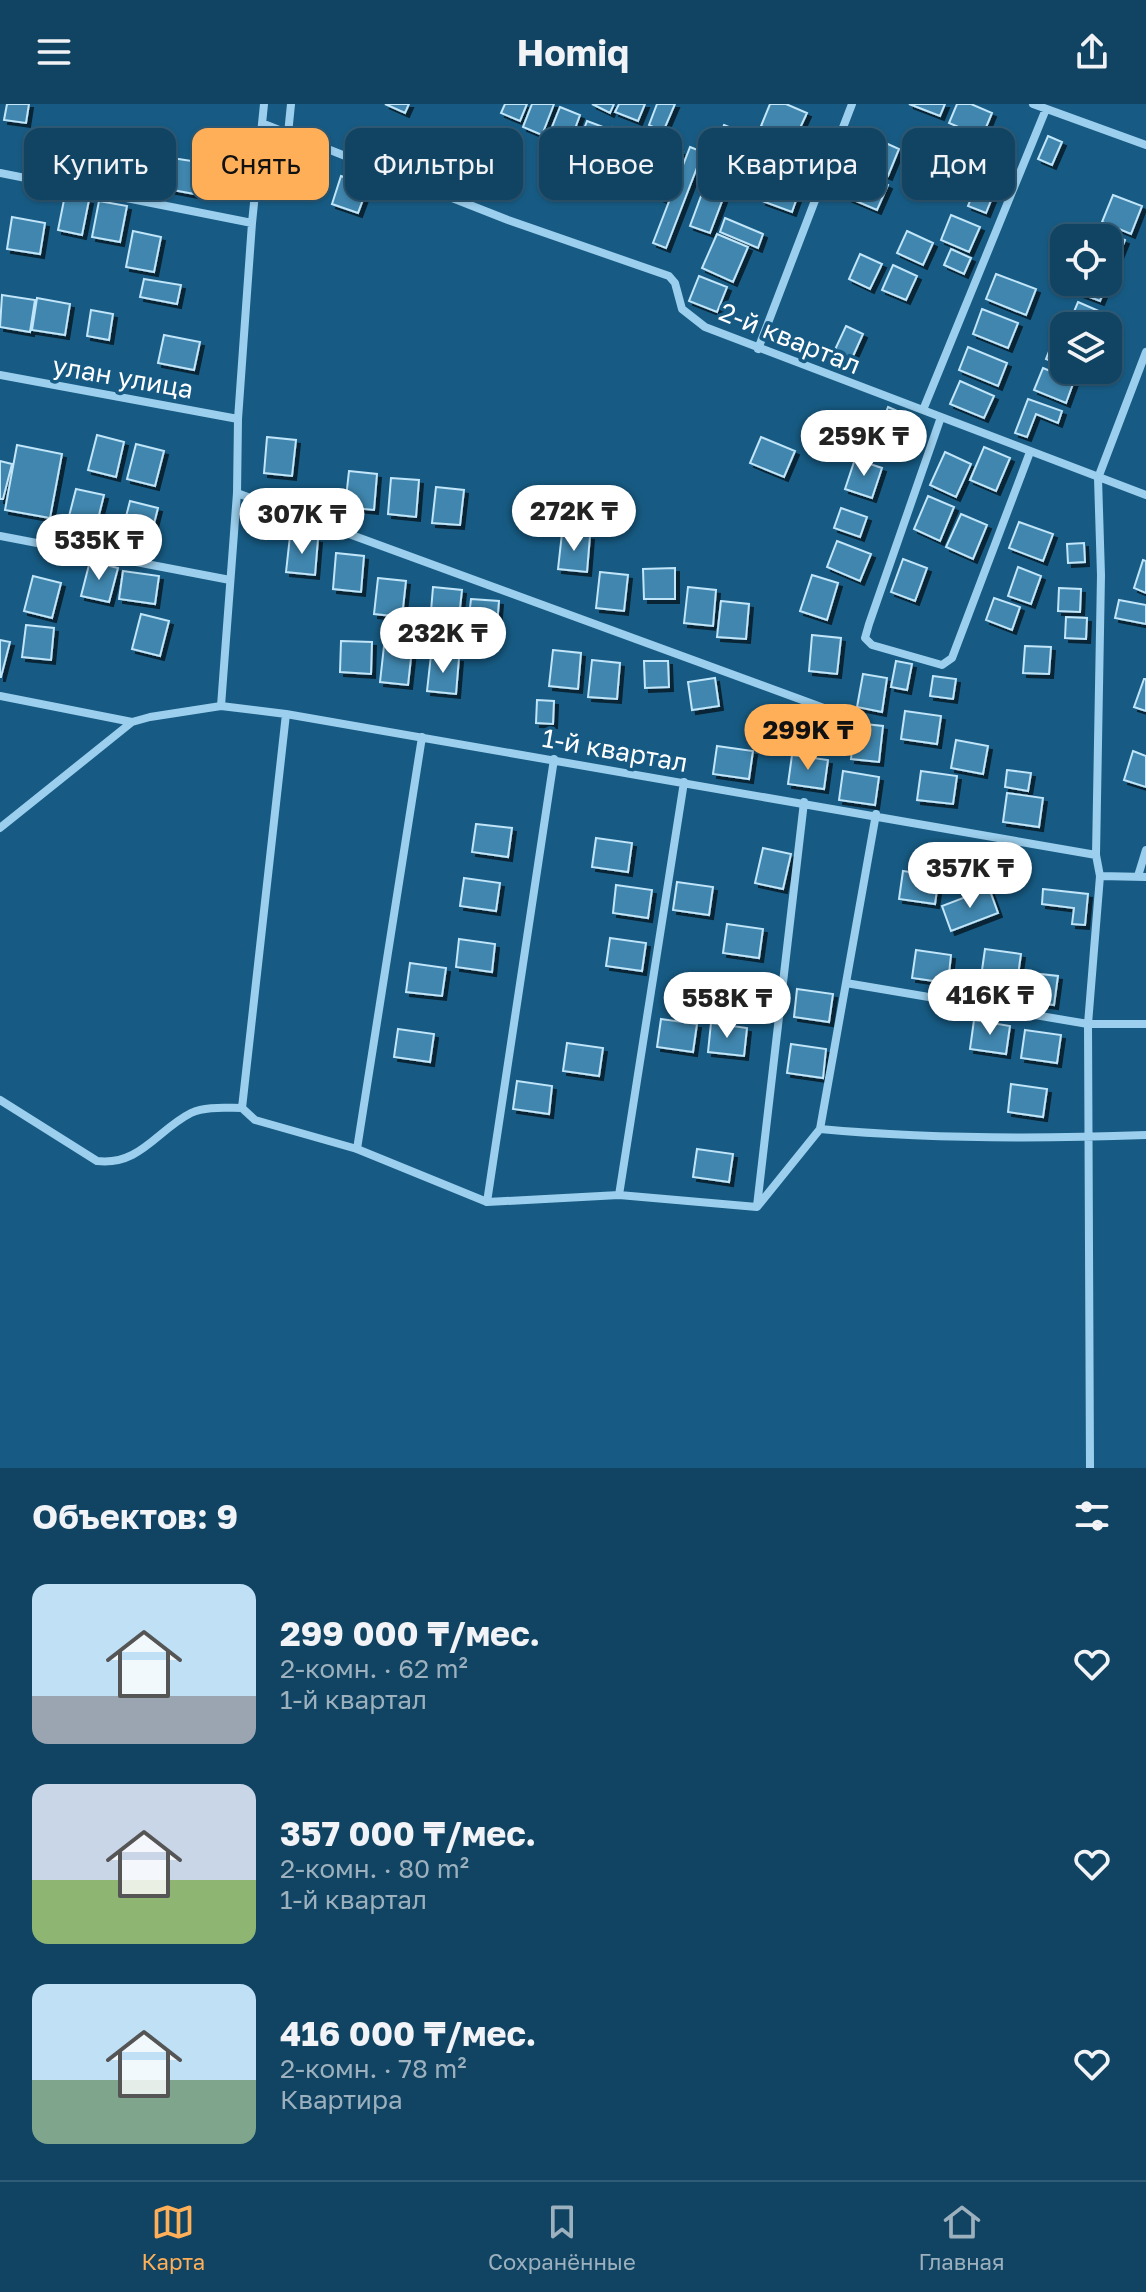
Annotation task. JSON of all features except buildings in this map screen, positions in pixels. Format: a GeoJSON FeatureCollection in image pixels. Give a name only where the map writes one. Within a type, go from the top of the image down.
{"type":"FeatureCollection","features":[{"type":"Feature","properties":{"kind":"street"},"geometry":{"type":"LineString","coordinates":[[221,706],[252,223],[264,104]]}},
{"type":"Feature","properties":{"kind":"street"},"geometry":{"type":"LineString","coordinates":[[289,128],[291,104]]}},
{"type":"Feature","properties":{"kind":"street"},"geometry":{"type":"LineString","coordinates":[[758,349],[852,104]]}},
{"type":"Feature","properties":{"kind":"street"},"geometry":{"type":"LineString","coordinates":[[1033,104],[1146,145]]}},
{"type":"Feature","properties":{"kind":"street"},"geometry":{"type":"LineString","coordinates":[[923,410],[1046,109]]}},
{"type":"Feature","properties":{"kind":"street","name":"2-й квартал"},"geometry":{"type":"LineString","coordinates":[[264,124],[274,128]]}},
{"type":"Feature","properties":{"kind":"street","name":"2-й квартал"},"geometry":{"type":"LineString","coordinates":[[329,150],[508,220],[669,276],[675,283],[682,309],[705,327],[1146,495]]}},
{"type":"Feature","properties":{"kind":"street"},"geometry":{"type":"LineString","coordinates":[[0,173],[252,223]]}},
{"type":"Feature","properties":{"kind":"street"},"geometry":{"type":"LineString","coordinates":[[1090,1468],[1087,1137],[1088,1024],[1100,876],[1096,855],[1101,575],[1098,478],[1146,352]]}},
{"type":"Feature","properties":{"kind":"street","name":"улан улица"},"geometry":{"type":"LineString","coordinates":[[0,375],[238,419]]}},
{"type":"Feature","properties":{"kind":"street"},"geometry":{"type":"LineString","coordinates":[[941,417],[869,624],[865,638],[872,645],[942,665],[952,658],[1030,452]]}},
{"type":"Feature","properties":{"kind":"street"},"geometry":{"type":"LineString","coordinates":[[237,493],[843,715]]}},
{"type":"Feature","properties":{"kind":"street"},"geometry":{"type":"LineString","coordinates":[[0,536],[230,580]]}},
{"type":"Feature","properties":{"kind":"street"},"geometry":{"type":"LineString","coordinates":[[0,696],[132,722]]}},
{"type":"Feature","properties":{"kind":"street","name":"1-й квартал"},"geometry":{"type":"LineString","coordinates":[[132,722],[221,706],[286,714],[876,814],[1096,855]]}},
{"type":"Feature","properties":{"kind":"street"},"geometry":{"type":"LineString","coordinates":[[242,1108],[286,714]]}},
{"type":"Feature","properties":{"kind":"street"},"geometry":{"type":"LineString","coordinates":[[0,828],[132,722]]}},
{"type":"Feature","properties":{"kind":"street"},"geometry":{"type":"LineString","coordinates":[[357,1149],[422,737]]}},
{"type":"Feature","properties":{"kind":"street"},"geometry":{"type":"LineString","coordinates":[[487,1202],[554,759]]}},
{"type":"Feature","properties":{"kind":"street"},"geometry":{"type":"LineString","coordinates":[[619,1195],[684,782]]}},
{"type":"Feature","properties":{"kind":"street"},"geometry":{"type":"LineString","coordinates":[[757,1207],[804,802]]}},
{"type":"Feature","properties":{"kind":"street"},"geometry":{"type":"LineString","coordinates":[[757,1207],[820,1129],[876,814]]}},
{"type":"Feature","properties":{"kind":"street"},"geometry":{"type":"LineString","coordinates":[[1100,876],[1142,877],[1146,850]]}},
{"type":"Feature","properties":{"kind":"street"},"geometry":{"type":"LineString","coordinates":[[846,983],[1088,1024],[1146,1024]]}},
{"type":"Feature","properties":{"kind":"street"},"geometry":{"type":"LineString","coordinates":[[0,1100],[97,1161],[114,1163],[144,1149],[189,1114],[202,1109],[242,1108],[255,1120],[357,1149],[487,1202],[619,1195],[757,1207]]}},
{"type":"Feature","properties":{"kind":"street"},"geometry":{"type":"LineString","coordinates":[[820,1129],[887,1135],[1146,1135]]}}]}
